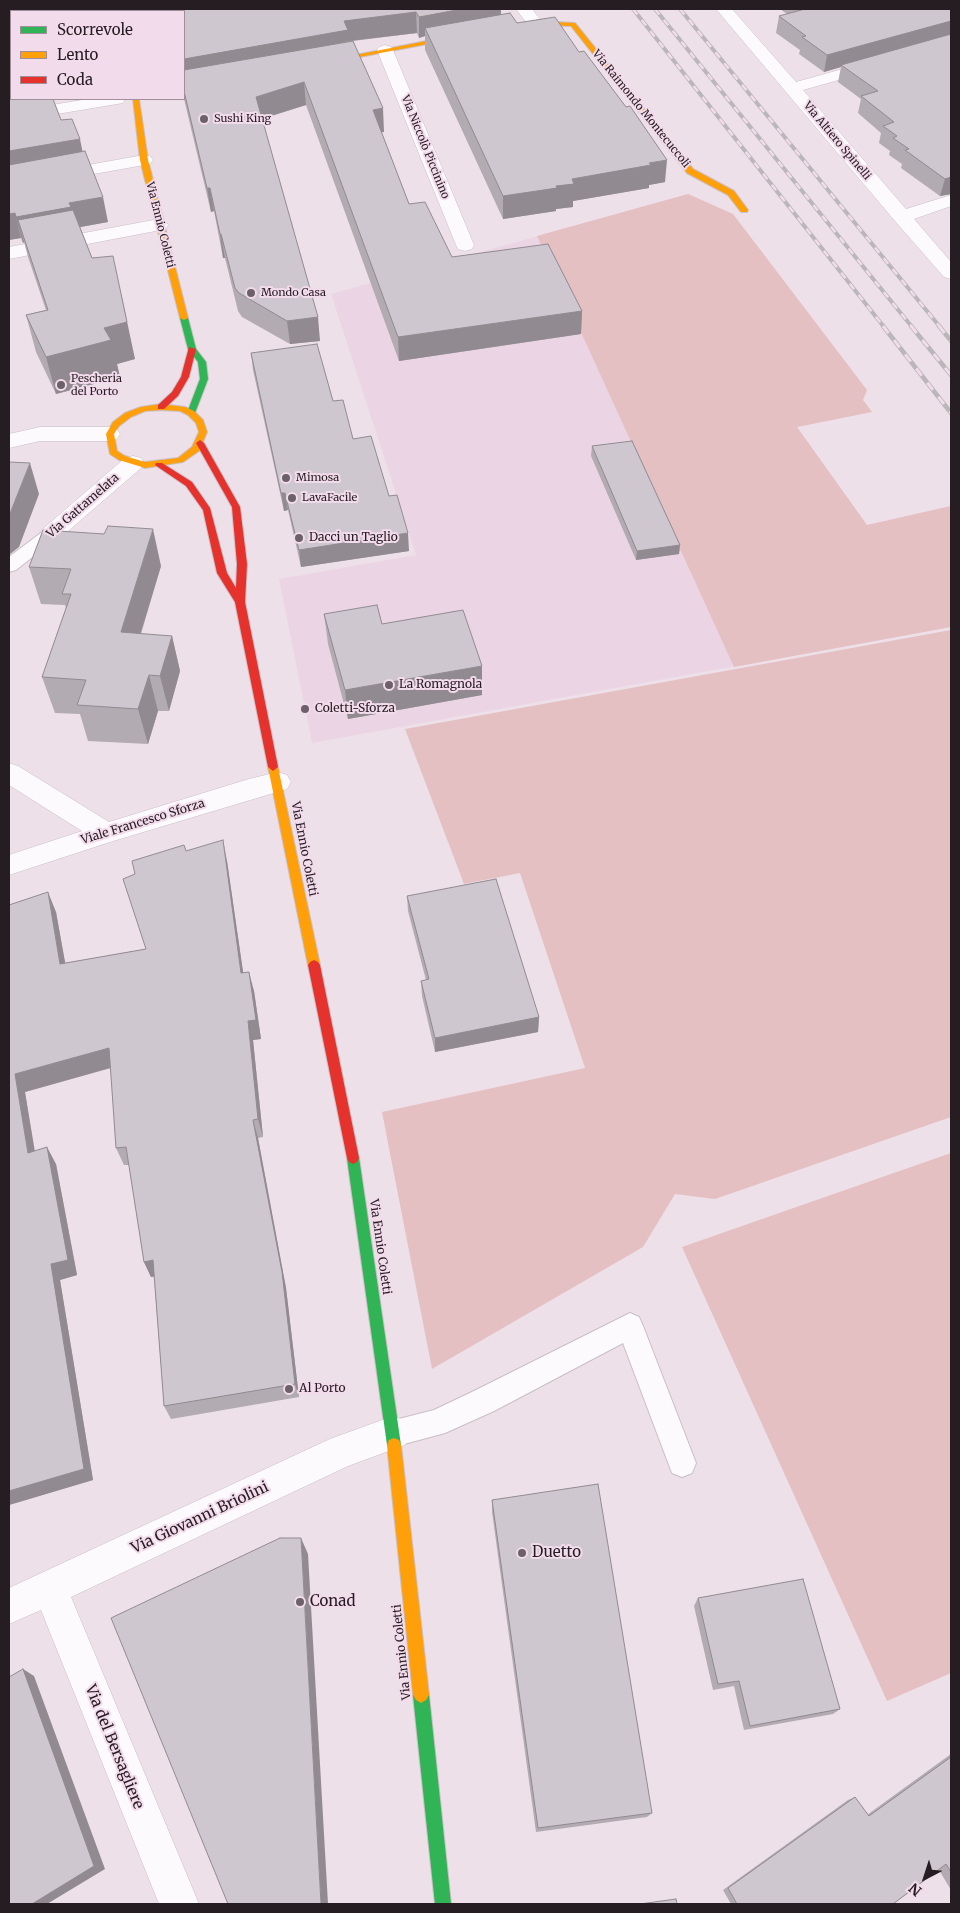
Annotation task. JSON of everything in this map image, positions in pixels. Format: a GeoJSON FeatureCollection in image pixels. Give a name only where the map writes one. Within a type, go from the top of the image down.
{"type":"FeatureCollection","features":[{"type":"Feature","properties":{"kind":"street"},"geometry":{"type":"LineString","coordinates":[[524,9],[535,23]]}},
{"type":"Feature","properties":{"kind":"street","name":"Via Altiero Spinelli"},"geometry":{"type":"LineString","coordinates":[[724,9],[951,273]]}},
{"type":"Feature","properties":{"kind":"street","name":"Via Raimondo Montecuccoli"},"geometry":{"type":"LineString","coordinates":[[507,28],[535,23],[573,24],[690,171],[731,193],[744,210]]}},
{"type":"Feature","properties":{"kind":"street"},"geometry":{"type":"LineString","coordinates":[[308,64],[469,35]]}},
{"type":"Feature","properties":{"kind":"street","name":"Via Niccolò Piccinino"},"geometry":{"type":"LineString","coordinates":[[385,50],[465,245]]}},
{"type":"Feature","properties":{"kind":"street"},"geometry":{"type":"LineString","coordinates":[[792,88],[886,62]]}},
{"type":"Feature","properties":{"kind":"street"},"geometry":{"type":"LineString","coordinates":[[9,117],[111,100]]}},
{"type":"Feature","properties":{"kind":"street","name":"Via Ennio Coletti"},"geometry":{"type":"LineString","coordinates":[[110,434],[110,443],[114,452],[122,458],[133,463],[159,465],[184,457],[200,443],[203,432],[200,422],[191,413],[204,379],[202,362],[192,349],[159,225],[144,160],[136,100]]}},
{"type":"Feature","properties":{"kind":"street"},"geometry":{"type":"LineString","coordinates":[[9,184],[144,160]]}},
{"type":"Feature","properties":{"kind":"street"},"geometry":{"type":"LineString","coordinates":[[902,217],[951,200]]}},
{"type":"Feature","properties":{"kind":"street"},"geometry":{"type":"LineString","coordinates":[[9,253],[159,225]]}},
{"type":"Feature","properties":{"kind":"street","name":"Via Ennio Coletti"},"geometry":{"type":"LineString","coordinates":[[161,406],[176,394],[185,377],[192,349]]}},
{"type":"Feature","properties":{"kind":"street"},"geometry":{"type":"LineString","coordinates":[[9,441],[40,434],[110,434],[116,424],[128,414],[161,406],[191,413]]}},
{"type":"Feature","properties":{"kind":"street","name":"Via Ennio Coletti"},"geometry":{"type":"LineString","coordinates":[[200,443],[236,507],[242,564],[240,602],[352,1153],[393,1433],[442,1904]]}},
{"type":"Feature","properties":{"kind":"street","name":"Via Gattamelata"},"geometry":{"type":"LineString","coordinates":[[52,533],[133,463]]}},
{"type":"Feature","properties":{"kind":"street","name":"Via Ennio Coletti"},"geometry":{"type":"LineString","coordinates":[[159,465],[189,484],[207,510],[222,573],[240,602]]}},
{"type":"Feature","properties":{"kind":"street"},"geometry":{"type":"LineString","coordinates":[[9,773],[106,833]]}},
{"type":"Feature","properties":{"kind":"street","name":"Viale Francesco Sforza"},"geometry":{"type":"LineString","coordinates":[[9,865],[106,833],[249,789],[278,782]]}},
{"type":"Feature","properties":{"kind":"street","name":"Via Giovanni Briolini"},"geometry":{"type":"LineString","coordinates":[[9,1606],[50,1589],[342,1451],[360,1443],[393,1433]]}},
{"type":"Feature","properties":{"kind":"street","name":"Via del Bersagliere"},"geometry":{"type":"LineString","coordinates":[[50,1589],[179,1904]]}},
{"type":"Feature","properties":{"kind":"lane","name":"Via Gattamelata"},"geometry":{"type":"LineString","coordinates":[[9,566],[52,533]]}},
{"type":"Feature","properties":{"kind":"lane"},"geometry":{"type":"LineString","coordinates":[[393,1433],[435,1423],[630,1326],[682,1463]]}},
{"type":"Feature","properties":{"kind":"shaded area"},"geometry":{"type":"Polygon","coordinates":[[[688,194],[733,214],[867,390],[863,400],[872,412],[797,427],[867,525],[951,506],[951,627],[312,743],[279,579],[416,555],[331,294],[688,194]]]}},
{"type":"Feature","properties":{"kind":"shaded area"},"geometry":{"type":"Polygon","coordinates":[[[688,194],[733,214],[867,390],[863,400],[872,412],[797,427],[867,525],[951,506],[951,627],[734,667],[537,236],[688,194]]]}},
{"type":"Feature","properties":{"kind":"shaded area"},"geometry":{"type":"Polygon","coordinates":[[[951,630],[951,1117],[715,1199],[675,1194],[643,1247],[432,1369],[382,1112],[585,1068],[520,873],[464,884],[405,729],[951,630]]]}},
{"type":"Feature","properties":{"kind":"shaded area"},"geometry":{"type":"Polygon","coordinates":[[[951,1153],[951,1673],[887,1701],[682,1247],[951,1153]]]}},
{"type":"Feature","properties":{"kind":"building"},"geometry":{"type":"Polygon","coordinates":[[[9,9],[67,9],[10,10],[9,84],[9,9]]]}},
{"type":"Feature","properties":{"kind":"building"},"geometry":{"type":"Polygon","coordinates":[[[462,9],[419,17],[416,12],[344,21],[348,30],[185,59],[185,10],[164,10],[462,9]]]}},
{"type":"Feature","properties":{"kind":"building"},"geometry":{"type":"Polygon","coordinates":[[[805,9],[951,9],[951,21],[827,55],[802,37],[806,36],[779,16],[805,9]]]}},
{"type":"Feature","properties":{"kind":"building"},"geometry":{"type":"Polygon","coordinates":[[[510,13],[517,23],[555,17],[579,52],[584,51],[626,107],[630,106],[667,160],[649,163],[651,165],[572,179],[574,184],[556,186],[557,188],[503,196],[425,28],[510,13]]]}},
{"type":"Feature","properties":{"kind":"building"},"geometry":{"type":"Polygon","coordinates":[[[951,34],[951,177],[945,179],[905,150],[909,149],[893,138],[897,136],[883,126],[894,122],[861,96],[878,91],[841,65],[951,34]]]}},
{"type":"Feature","properties":{"kind":"building"},"geometry":{"type":"Polygon","coordinates":[[[353,41],[383,108],[373,110],[409,204],[425,202],[452,257],[548,244],[582,311],[398,337],[304,82],[256,97],[318,317],[287,321],[239,293],[235,288],[220,234],[210,188],[207,188],[185,95],[185,70],[353,41]]]}},
{"type":"Feature","properties":{"kind":"building"},"geometry":{"type":"Polygon","coordinates":[[[9,98],[10,100],[53,100],[61,120],[72,119],[80,139],[9,151],[9,98]]]}},
{"type":"Feature","properties":{"kind":"building"},"geometry":{"type":"Polygon","coordinates":[[[85,151],[103,197],[69,203],[71,207],[16,217],[15,213],[9,214],[9,165],[85,151]]]}},
{"type":"Feature","properties":{"kind":"building"},"geometry":{"type":"Polygon","coordinates":[[[73,210],[92,258],[113,256],[127,322],[104,328],[111,340],[46,357],[26,315],[48,310],[18,220],[73,210]]]}},
{"type":"Feature","properties":{"kind":"building"},"geometry":{"type":"Polygon","coordinates":[[[317,344],[333,401],[343,400],[353,439],[371,436],[389,496],[397,495],[408,533],[299,550],[285,493],[281,493],[251,353],[317,344]]]}},
{"type":"Feature","properties":{"kind":"building"},"geometry":{"type":"Polygon","coordinates":[[[632,441],[680,545],[637,551],[592,446],[632,441]]]}},
{"type":"Feature","properties":{"kind":"building"},"geometry":{"type":"Polygon","coordinates":[[[9,462],[30,463],[9,516],[9,462]]]}},
{"type":"Feature","properties":{"kind":"building"},"geometry":{"type":"Polygon","coordinates":[[[108,526],[153,529],[121,632],[172,636],[160,676],[149,675],[138,709],[77,705],[86,680],[42,677],[71,594],[62,594],[71,569],[29,567],[43,530],[104,534],[108,526]]]}},
{"type":"Feature","properties":{"kind":"building"},"geometry":{"type":"Polygon","coordinates":[[[377,605],[382,624],[463,610],[482,666],[345,690],[324,614],[377,605]]]}},
{"type":"Feature","properties":{"kind":"building"},"geometry":{"type":"Polygon","coordinates":[[[223,840],[241,973],[249,972],[256,1020],[248,1021],[258,1119],[253,1120],[282,1272],[295,1384],[164,1406],[153,1260],[144,1262],[126,1147],[116,1148],[109,1048],[15,1074],[28,1153],[47,1147],[68,1260],[51,1264],[84,1469],[9,1491],[9,905],[48,892],[60,964],[146,949],[123,879],[135,874],[132,861],[184,845],[186,851],[223,840]]]}},
{"type":"Feature","properties":{"kind":"building"},"geometry":{"type":"Polygon","coordinates":[[[496,879],[539,1017],[435,1038],[421,981],[429,979],[407,896],[496,879]]]}},
{"type":"Feature","properties":{"kind":"building"},"geometry":{"type":"Polygon","coordinates":[[[598,1484],[652,1813],[538,1828],[492,1500],[598,1484]]]}},
{"type":"Feature","properties":{"kind":"building"},"geometry":{"type":"Polygon","coordinates":[[[280,1538],[301,1538],[321,1904],[228,1904],[111,1618],[280,1538]]]}},
{"type":"Feature","properties":{"kind":"building"},"geometry":{"type":"Polygon","coordinates":[[[803,1579],[840,1709],[750,1726],[739,1681],[718,1684],[698,1598],[803,1579]]]}},
{"type":"Feature","properties":{"kind":"building"},"geometry":{"type":"Polygon","coordinates":[[[23,1669],[94,1866],[32,1904],[9,1904],[9,1677],[23,1669]]]}},
{"type":"Feature","properties":{"kind":"building"},"geometry":{"type":"Polygon","coordinates":[[[951,1757],[951,1872],[946,1864],[893,1904],[737,1904],[728,1888],[855,1797],[869,1816],[951,1757]]]}},
{"type":"Feature","properties":{"kind":"building"},"geometry":{"type":"Polygon","coordinates":[[[676,1899],[677,1904],[640,1904],[676,1899]]]}},
{"type":"Feature","properties":{"kind":"railway"},"geometry":{"type":"LineString","coordinates":[[633,9],[884,327]]}},
{"type":"Feature","properties":{"kind":"railway"},"geometry":{"type":"LineString","coordinates":[[655,9],[912,327]]}},
{"type":"Feature","properties":{"kind":"railway"},"geometry":{"type":"LineString","coordinates":[[680,9],[940,327]]}},
{"type":"Feature","properties":{"kind":"railway"},"geometry":{"type":"LineString","coordinates":[[883,326],[951,413]]}},
{"type":"Feature","properties":{"kind":"railway"},"geometry":{"type":"LineString","coordinates":[[911,326],[951,375]]}},
{"type":"Feature","properties":{"kind":"railway"},"geometry":{"type":"LineString","coordinates":[[939,326],[951,341]]}},
{"type":"Feature","properties":{"kind":"traffic: fast"},"geometry":{"type":"LineString","coordinates":[[184,318],[192,349],[202,362],[204,379],[191,413]]}},
{"type":"Feature","properties":{"kind":"traffic: fast"},"geometry":{"type":"LineString","coordinates":[[353,1158],[394,1445]]}},
{"type":"Feature","properties":{"kind":"traffic: fast"},"geometry":{"type":"LineString","coordinates":[[421,1695],[443,1904]]}},
{"type":"Feature","properties":{"kind":"traffic: slow"},"geometry":{"type":"LineString","coordinates":[[522,26],[535,23],[573,24],[690,171],[731,193],[744,210]]}},
{"type":"Feature","properties":{"kind":"traffic: slow"},"geometry":{"type":"LineString","coordinates":[[323,62],[462,36]]}},
{"type":"Feature","properties":{"kind":"traffic: slow"},"geometry":{"type":"LineString","coordinates":[[136,100],[144,160],[184,318]]}},
{"type":"Feature","properties":{"kind":"traffic: slow"},"geometry":{"type":"LineString","coordinates":[[161,407],[182,409],[191,413],[200,422],[203,432],[196,449],[180,460],[145,465],[122,458],[113,452],[110,434],[116,424],[128,415],[144,409],[161,407]]}},
{"type":"Feature","properties":{"kind":"traffic: slow"},"geometry":{"type":"LineString","coordinates":[[273,767],[314,965]]}},
{"type":"Feature","properties":{"kind":"traffic: slow"},"geometry":{"type":"LineString","coordinates":[[394,1445],[421,1695]]}},
{"type":"Feature","properties":{"kind":"traffic: jam"},"geometry":{"type":"LineString","coordinates":[[161,407],[175,394],[185,377],[192,349]]}},
{"type":"Feature","properties":{"kind":"traffic: jam"},"geometry":{"type":"LineString","coordinates":[[200,443],[236,507],[242,564],[240,602],[273,767]]}},
{"type":"Feature","properties":{"kind":"traffic: jam"},"geometry":{"type":"LineString","coordinates":[[159,465],[189,484],[207,510],[222,573],[240,602]]}},
{"type":"Feature","properties":{"kind":"traffic: jam"},"geometry":{"type":"LineString","coordinates":[[314,965],[353,1158]]}},
{"type":"Feature","properties":{"kind":"place","name":"Sushi King"},"geometry":{"type":"Point","coordinates":[204,119]}},
{"type":"Feature","properties":{"kind":"place","name":"Mondo Casa"},"geometry":{"type":"Point","coordinates":[251,293]}},
{"type":"Feature","properties":{"kind":"place","name":"Pescheria del Porto"},"geometry":{"type":"Point","coordinates":[61,385]}},
{"type":"Feature","properties":{"kind":"place","name":"Mimosa"},"geometry":{"type":"Point","coordinates":[286,478]}},
{"type":"Feature","properties":{"kind":"place","name":"LavaFacile"},"geometry":{"type":"Point","coordinates":[292,498]}},
{"type":"Feature","properties":{"kind":"place","name":"Dacci un Taglio"},"geometry":{"type":"Point","coordinates":[299,538]}},
{"type":"Feature","properties":{"kind":"place","name":"La Romagnola"},"geometry":{"type":"Point","coordinates":[389,685]}},
{"type":"Feature","properties":{"kind":"place","name":"Coletti-Sforza"},"geometry":{"type":"Point","coordinates":[305,709]}},
{"type":"Feature","properties":{"kind":"place","name":"Al Porto"},"geometry":{"type":"Point","coordinates":[289,1389]}},
{"type":"Feature","properties":{"kind":"place","name":"Duetto"},"geometry":{"type":"Point","coordinates":[522,1553]}},
{"type":"Feature","properties":{"kind":"place","name":"Conad"},"geometry":{"type":"Point","coordinates":[300,1602]}}]}
